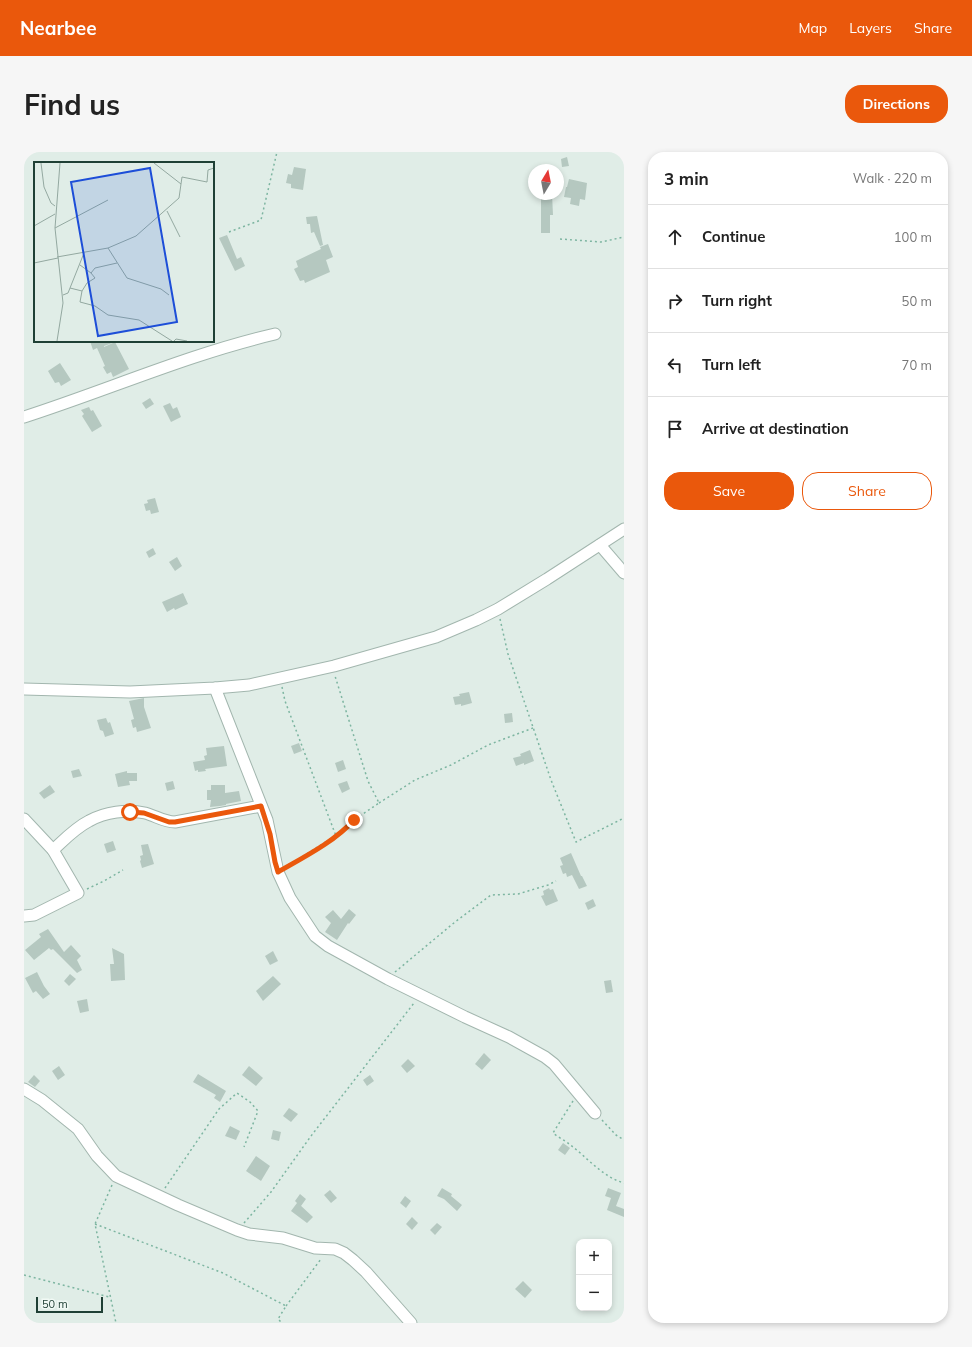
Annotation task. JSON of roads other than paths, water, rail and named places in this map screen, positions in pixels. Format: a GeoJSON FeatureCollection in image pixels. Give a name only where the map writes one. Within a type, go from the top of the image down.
{"type":"FeatureCollection","features":[{"type":"Feature","properties":{"kind":"street"},"geometry":{"type":"LineString","coordinates":[[24,417],[180,362],[275,334]]}},
{"type":"Feature","properties":{"kind":"street"},"geometry":{"type":"LineString","coordinates":[[25,691],[130,692],[215,688],[249,685],[334,666],[436,637],[459,628],[498,609],[624,529]]}},
{"type":"Feature","properties":{"kind":"street"},"geometry":{"type":"LineString","coordinates":[[600,545],[624,573]]}},
{"type":"Feature","properties":{"kind":"street"},"geometry":{"type":"LineString","coordinates":[[215,688],[261,806],[270,834],[278,872],[290,898],[315,936],[328,946],[420,995],[508,1037],[545,1057],[554,1064],[595,1112]]}},
{"type":"Feature","properties":{"kind":"street"},"geometry":{"type":"LineString","coordinates":[[53,850],[88,821],[108,813],[144,813],[169,822],[175,822],[261,806]]}},
{"type":"Feature","properties":{"kind":"street"},"geometry":{"type":"LineString","coordinates":[[24,819],[53,850],[78,893],[34,915],[24,916]]}},
{"type":"Feature","properties":{"kind":"street"},"geometry":{"type":"LineString","coordinates":[[24,1089],[42,1100],[78,1129],[97,1156],[116,1176],[178,1205],[249,1234],[283,1238],[315,1248],[329,1248],[344,1253],[366,1272],[411,1323]]}}]}
